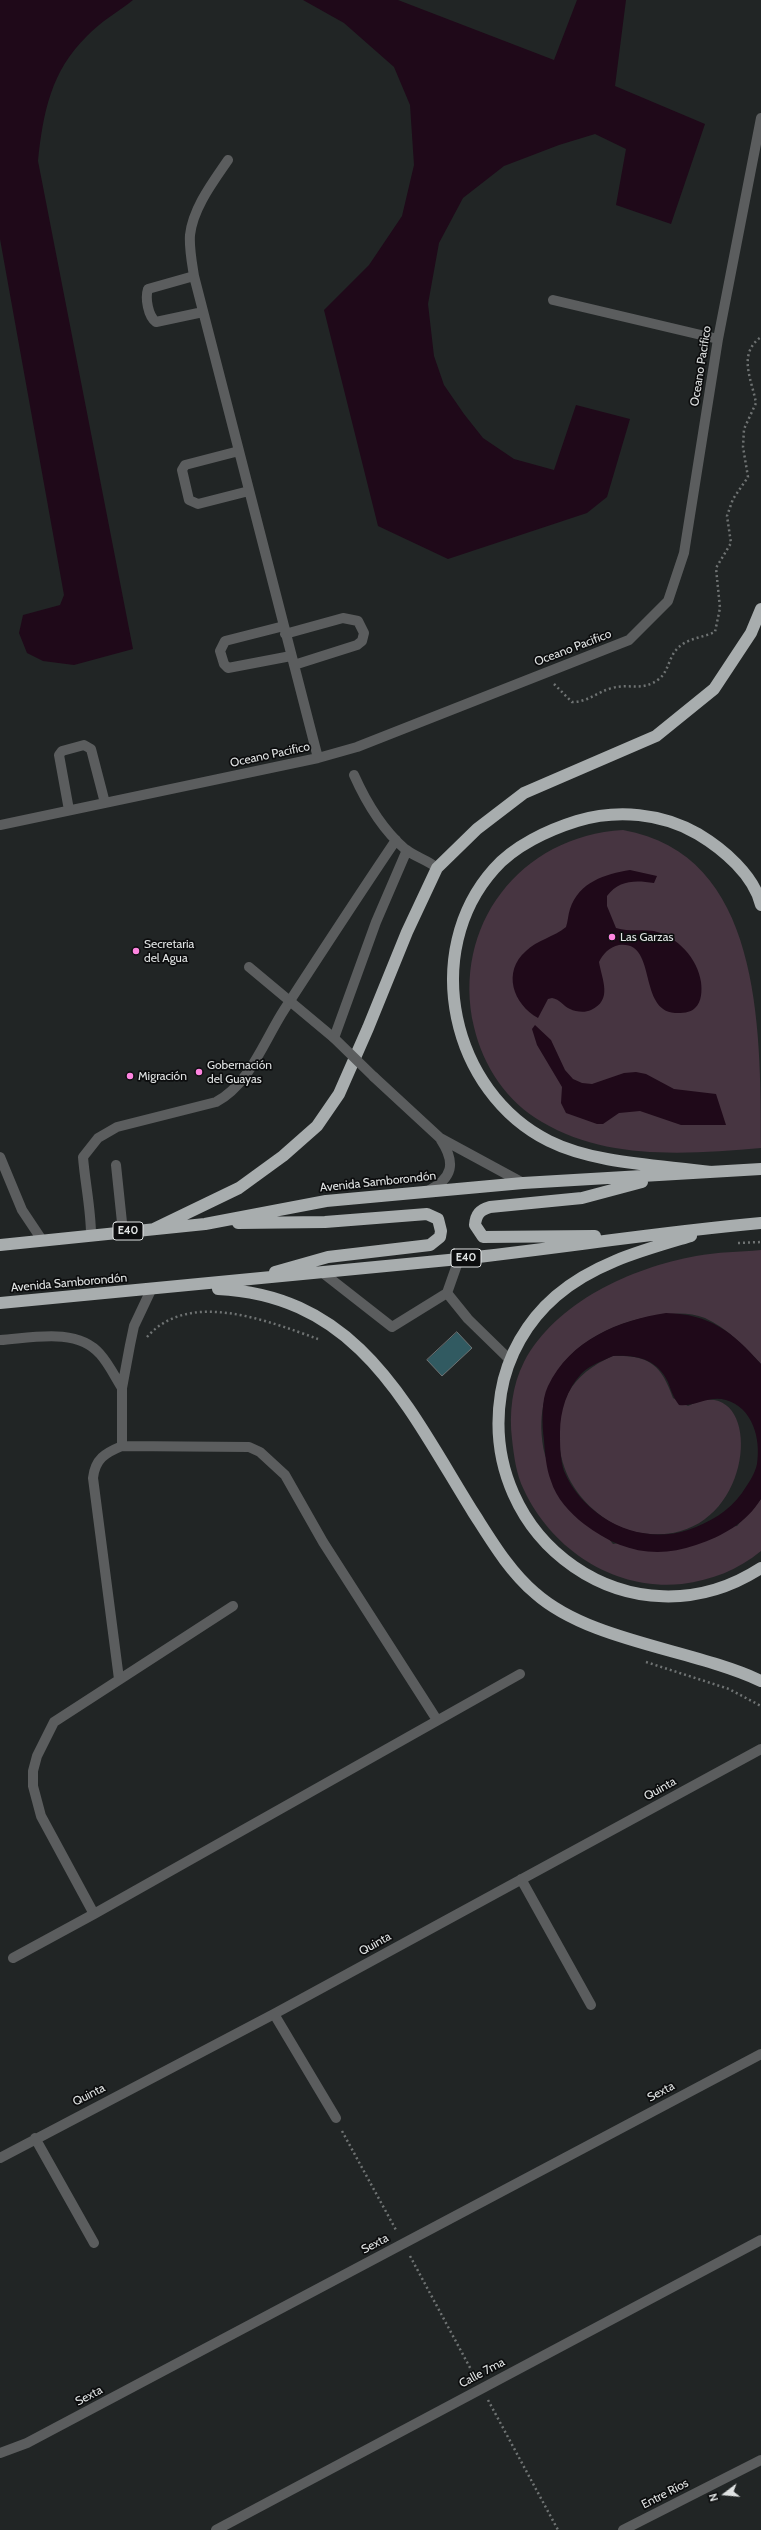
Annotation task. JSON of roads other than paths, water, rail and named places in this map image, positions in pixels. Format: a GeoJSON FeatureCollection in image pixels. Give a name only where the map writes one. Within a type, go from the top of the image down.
{"type":"FeatureCollection","features":[{"type":"Feature","properties":{"kind":"highway"},"geometry":{"type":"LineString","coordinates":[[154,1228],[239,1188],[283,1156],[317,1126],[339,1094],[407,932],[437,868],[477,829],[524,793],[656,736],[714,690],[752,633],[761,609]]}},
{"type":"Feature","properties":{"kind":"highway"},"geometry":{"type":"LineString","coordinates":[[711,1172],[626,1161],[566,1149],[548,1141],[514,1118],[483,1084],[471,1064],[455,1014],[452,992],[453,966],[466,914],[479,888],[494,868],[514,851],[541,836],[565,825],[592,817],[642,815],[688,829],[712,843],[731,859],[759,896],[761,905]]}},
{"type":"Feature","properties":{"kind":"highway","name":"Avenida Samborondón"},"geometry":{"type":"LineString","coordinates":[[0,1244],[205,1224],[326,1201],[427,1191],[523,1183],[664,1176],[758,1169]]}},
{"type":"Feature","properties":{"kind":"highway"},"geometry":{"type":"LineString","coordinates":[[631,1236],[530,1235],[491,1238],[483,1237],[475,1224],[476,1216],[481,1210],[490,1207],[582,1198],[664,1176]]}},
{"type":"Feature","properties":{"kind":"highway"},"geometry":{"type":"LineString","coordinates":[[205,1224],[325,1222],[427,1214],[438,1219],[440,1225],[440,1237],[430,1245],[328,1257],[247,1280]]}},
{"type":"Feature","properties":{"kind":"highway","name":"Avenida Samborondón"},"geometry":{"type":"LineString","coordinates":[[0,1303],[151,1290],[530,1252],[631,1236],[714,1229],[759,1223]]}},
{"type":"Feature","properties":{"kind":"highway"},"geometry":{"type":"LineString","coordinates":[[714,1229],[624,1256],[577,1280],[555,1297],[536,1318],[509,1359],[499,1403],[498,1431],[502,1462],[511,1491],[527,1519],[544,1542],[568,1564],[591,1578],[618,1589],[669,1597],[694,1596],[716,1591],[744,1579],[761,1568]]}},
{"type":"Feature","properties":{"kind":"highway"},"geometry":{"type":"LineString","coordinates":[[174,1287],[233,1290],[277,1298],[304,1309],[350,1338],[386,1377],[491,1540],[512,1568],[535,1593],[558,1611],[584,1624],[734,1668],[761,1681]]}},
{"type":"Feature","properties":{"kind":"street","name":"Oceano Pacifico"},"geometry":{"type":"LineString","coordinates":[[0,825],[318,758],[357,747],[630,640],[668,601],[684,553],[718,339],[761,118]]}},
{"type":"Feature","properties":{"kind":"street"},"geometry":{"type":"LineString","coordinates":[[228,160],[204,198],[194,219],[190,236],[194,276],[318,758]]}},
{"type":"Feature","properties":{"kind":"street"},"geometry":{"type":"LineString","coordinates":[[194,276],[148,289],[147,299],[153,319],[156,322],[203,312]]}},
{"type":"Feature","properties":{"kind":"street"},"geometry":{"type":"LineString","coordinates":[[553,300],[718,339]]}},
{"type":"Feature","properties":{"kind":"street"},"geometry":{"type":"LineString","coordinates":[[239,452],[185,466],[182,470],[189,500],[198,504],[249,491]]}},
{"type":"Feature","properties":{"kind":"street"},"geometry":{"type":"LineString","coordinates":[[343,618],[358,621],[364,633],[362,641],[357,645],[292,660],[228,668],[224,664],[220,651],[225,641],[343,618]]}},
{"type":"Feature","properties":{"kind":"street"},"geometry":{"type":"LineString","coordinates":[[69,810],[59,755],[62,751],[84,745],[91,749],[105,803]]}},
{"type":"Feature","properties":{"kind":"street"},"geometry":{"type":"LineString","coordinates":[[354,775],[368,805],[396,840],[407,850],[429,861],[437,868]]}},
{"type":"Feature","properties":{"kind":"street"},"geometry":{"type":"LineString","coordinates":[[91,1235],[91,1213],[86,1196],[83,1157],[98,1138],[117,1127],[216,1102],[228,1096],[238,1085],[279,1017],[396,840]]}},
{"type":"Feature","properties":{"kind":"street"},"geometry":{"type":"LineString","coordinates":[[334,1038],[393,880],[407,850]]}},
{"type":"Feature","properties":{"kind":"street"},"geometry":{"type":"LineString","coordinates":[[249,967],[334,1038],[440,1138],[523,1183]]}},
{"type":"Feature","properties":{"kind":"street"},"geometry":{"type":"LineString","coordinates":[[427,1191],[440,1185],[445,1179],[451,1162],[449,1153],[440,1138]]}},
{"type":"Feature","properties":{"kind":"street"},"geometry":{"type":"LineString","coordinates":[[0,1157],[22,1210],[42,1240]]}},
{"type":"Feature","properties":{"kind":"street"},"geometry":{"type":"LineString","coordinates":[[116,1165],[123,1232]]}},
{"type":"Feature","properties":{"kind":"street"},"geometry":{"type":"LineString","coordinates":[[323,1273],[392,1327],[447,1293],[459,1259]]}},
{"type":"Feature","properties":{"kind":"street"},"geometry":{"type":"LineString","coordinates":[[122,1446],[122,1388],[134,1326],[151,1290]]}},
{"type":"Feature","properties":{"kind":"street"},"geometry":{"type":"LineString","coordinates":[[447,1293],[468,1319],[509,1359]]}},
{"type":"Feature","properties":{"kind":"street"},"geometry":{"type":"LineString","coordinates":[[0,1340],[60,1336],[80,1340],[101,1354],[122,1388]]}},
{"type":"Feature","properties":{"kind":"street"},"geometry":{"type":"LineString","coordinates":[[119,1679],[93,1478],[97,1462],[107,1452],[122,1446],[249,1447],[260,1452],[285,1475],[323,1542],[437,1720]]}},
{"type":"Feature","properties":{"kind":"street"},"geometry":{"type":"LineString","coordinates":[[94,1914],[41,1816],[33,1786],[32,1771],[54,1722],[233,1606]]}},
{"type":"Feature","properties":{"kind":"street"},"geometry":{"type":"LineString","coordinates":[[13,1958],[520,1674]]}},
{"type":"Feature","properties":{"kind":"street","name":"Quinta"},"geometry":{"type":"LineString","coordinates":[[0,2158],[35,2138],[274,2014],[761,1749]]}},
{"type":"Feature","properties":{"kind":"street"},"geometry":{"type":"LineString","coordinates":[[521,1879],[591,2005]]}},
{"type":"Feature","properties":{"kind":"street"},"geometry":{"type":"LineString","coordinates":[[274,2014],[336,2118]]}},
{"type":"Feature","properties":{"kind":"street","name":"Sexta"},"geometry":{"type":"LineString","coordinates":[[0,2454],[27,2443],[761,2054]]}},
{"type":"Feature","properties":{"kind":"street"},"geometry":{"type":"LineString","coordinates":[[35,2138],[94,2243]]}},
{"type":"Feature","properties":{"kind":"street","name":"Calle 7ma"},"geometry":{"type":"LineString","coordinates":[[216,2530],[761,2240]]}},
{"type":"Feature","properties":{"kind":"street","name":"Entre Ríos"},"geometry":{"type":"LineString","coordinates":[[623,2530],[761,2460]]}},
{"type":"Feature","properties":{"kind":"place","name":"Las Garzas"},"geometry":{"type":"Point","coordinates":[612,937]}},
{"type":"Feature","properties":{"kind":"place","name":"Secretaria del Agua"},"geometry":{"type":"Point","coordinates":[136,951]}},
{"type":"Feature","properties":{"kind":"place","name":"Gobernación del Guayas"},"geometry":{"type":"Point","coordinates":[199,1072]}},
{"type":"Feature","properties":{"kind":"place","name":"Migración"},"geometry":{"type":"Point","coordinates":[130,1076]}}]}
